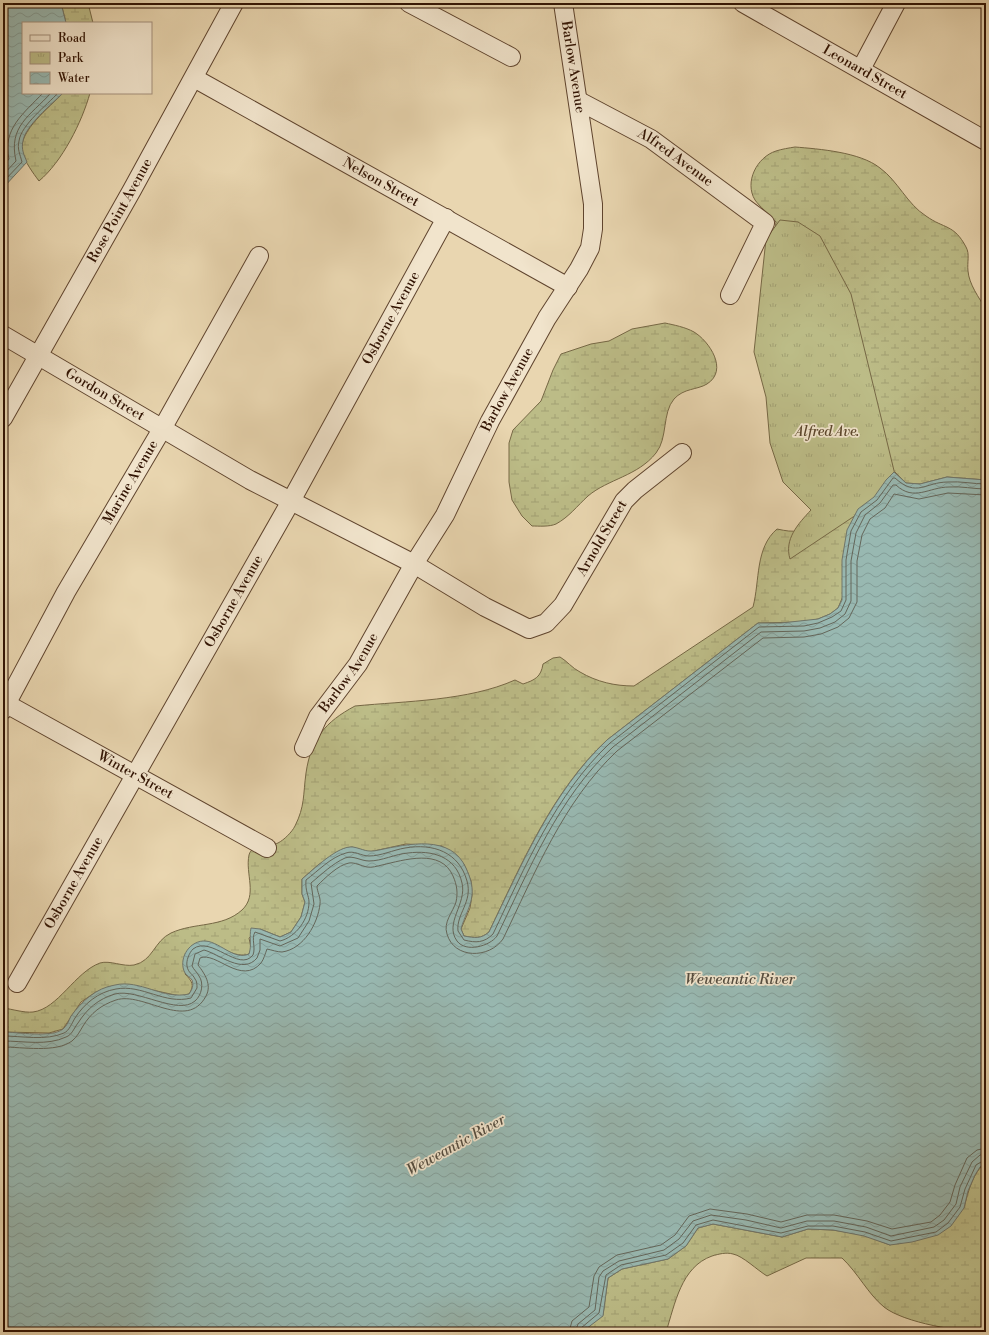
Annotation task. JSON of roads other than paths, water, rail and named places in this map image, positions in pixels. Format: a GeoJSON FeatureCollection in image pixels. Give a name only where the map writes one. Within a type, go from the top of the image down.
{"type":"FeatureCollection","features":[{"type":"Feature","properties":{"kind":"street","name":"Rose Point Avenue"},"geometry":{"type":"LineString","coordinates":[[3,418],[194,78],[234,3]]}},
{"type":"Feature","properties":{"kind":"street"},"geometry":{"type":"LineString","coordinates":[[408,3],[511,57]]}},
{"type":"Feature","properties":{"kind":"street","name":"Barlow Avenue"},"geometry":{"type":"LineString","coordinates":[[304,748],[318,717],[358,664],[414,564],[445,515],[490,421],[547,318],[568,287],[590,248],[593,229],[593,204],[579,101],[563,3]]}},
{"type":"Feature","properties":{"kind":"street","name":"Leonard Street"},"geometry":{"type":"LineString","coordinates":[[743,3],[986,141]]}},
{"type":"Feature","properties":{"kind":"street"},"geometry":{"type":"LineString","coordinates":[[860,69],[896,3]]}},
{"type":"Feature","properties":{"kind":"street","name":"Nelson Street"},"geometry":{"type":"LineString","coordinates":[[194,78],[568,287]]}},
{"type":"Feature","properties":{"kind":"street","name":"Alfred Avenue"},"geometry":{"type":"LineString","coordinates":[[579,101],[651,139],[765,223],[730,295]]}},
{"type":"Feature","properties":{"kind":"street","name":"Osborne Avenue"},"geometry":{"type":"LineString","coordinates":[[17,983],[291,501],[446,218]]}},
{"type":"Feature","properties":{"kind":"street","name":"Marine Avenue"},"geometry":{"type":"LineString","coordinates":[[4,705],[66,592],[162,429],[259,256]]}},
{"type":"Feature","properties":{"kind":"street","name":"Gordon Street"},"geometry":{"type":"LineString","coordinates":[[3,335],[162,429],[291,501],[414,564],[485,607],[529,629]]}},
{"type":"Feature","properties":{"kind":"street","name":"Arnold Street"},"geometry":{"type":"LineString","coordinates":[[529,629],[546,623],[562,605],[624,501],[682,453]]}},
{"type":"Feature","properties":{"kind":"street","name":"Winter Street"},"geometry":{"type":"LineString","coordinates":[[4,705],[201,810],[250,840],[267,848]]}},
{"type":"Feature","properties":{"kind":"water"},"geometry":{"type":"Polygon","coordinates":[[[3,3],[61,3],[66,22],[22,22],[22,94],[62,94],[34,122],[25,135],[22,147],[27,162],[3,188],[3,3]]]}},
{"type":"Feature","properties":{"kind":"water","name":"Weweantic River"},"geometry":{"type":"Polygon","coordinates":[[[894,472],[906,483],[920,484],[947,477],[986,480],[986,1162],[980,1167],[975,1175],[968,1191],[964,1208],[951,1226],[938,1235],[912,1242],[890,1245],[864,1236],[833,1230],[808,1229],[782,1237],[713,1224],[698,1228],[686,1246],[668,1259],[622,1269],[608,1278],[603,1316],[582,1332],[3,1332],[3,1032],[43,1034],[58,1032],[64,1028],[75,1010],[85,1000],[102,989],[115,985],[133,985],[170,994],[189,994],[193,982],[185,973],[183,963],[186,952],[189,948],[198,942],[203,941],[215,944],[237,955],[243,955],[249,954],[251,928],[260,929],[280,937],[291,932],[301,917],[305,902],[302,894],[302,879],[333,854],[347,847],[375,851],[415,844],[428,844],[440,846],[450,850],[459,857],[466,868],[472,884],[469,908],[461,929],[464,936],[483,936],[489,932],[526,855],[554,806],[587,760],[607,740],[758,623],[781,623],[818,619],[830,614],[838,608],[842,600],[842,560],[847,530],[858,509],[874,497],[886,480],[894,472]]]}},
{"type":"Feature","properties":{"kind":"park label","name":"Alfred Ave."},"geometry":{"type":"Point","coordinates":[827,432]}}]}
